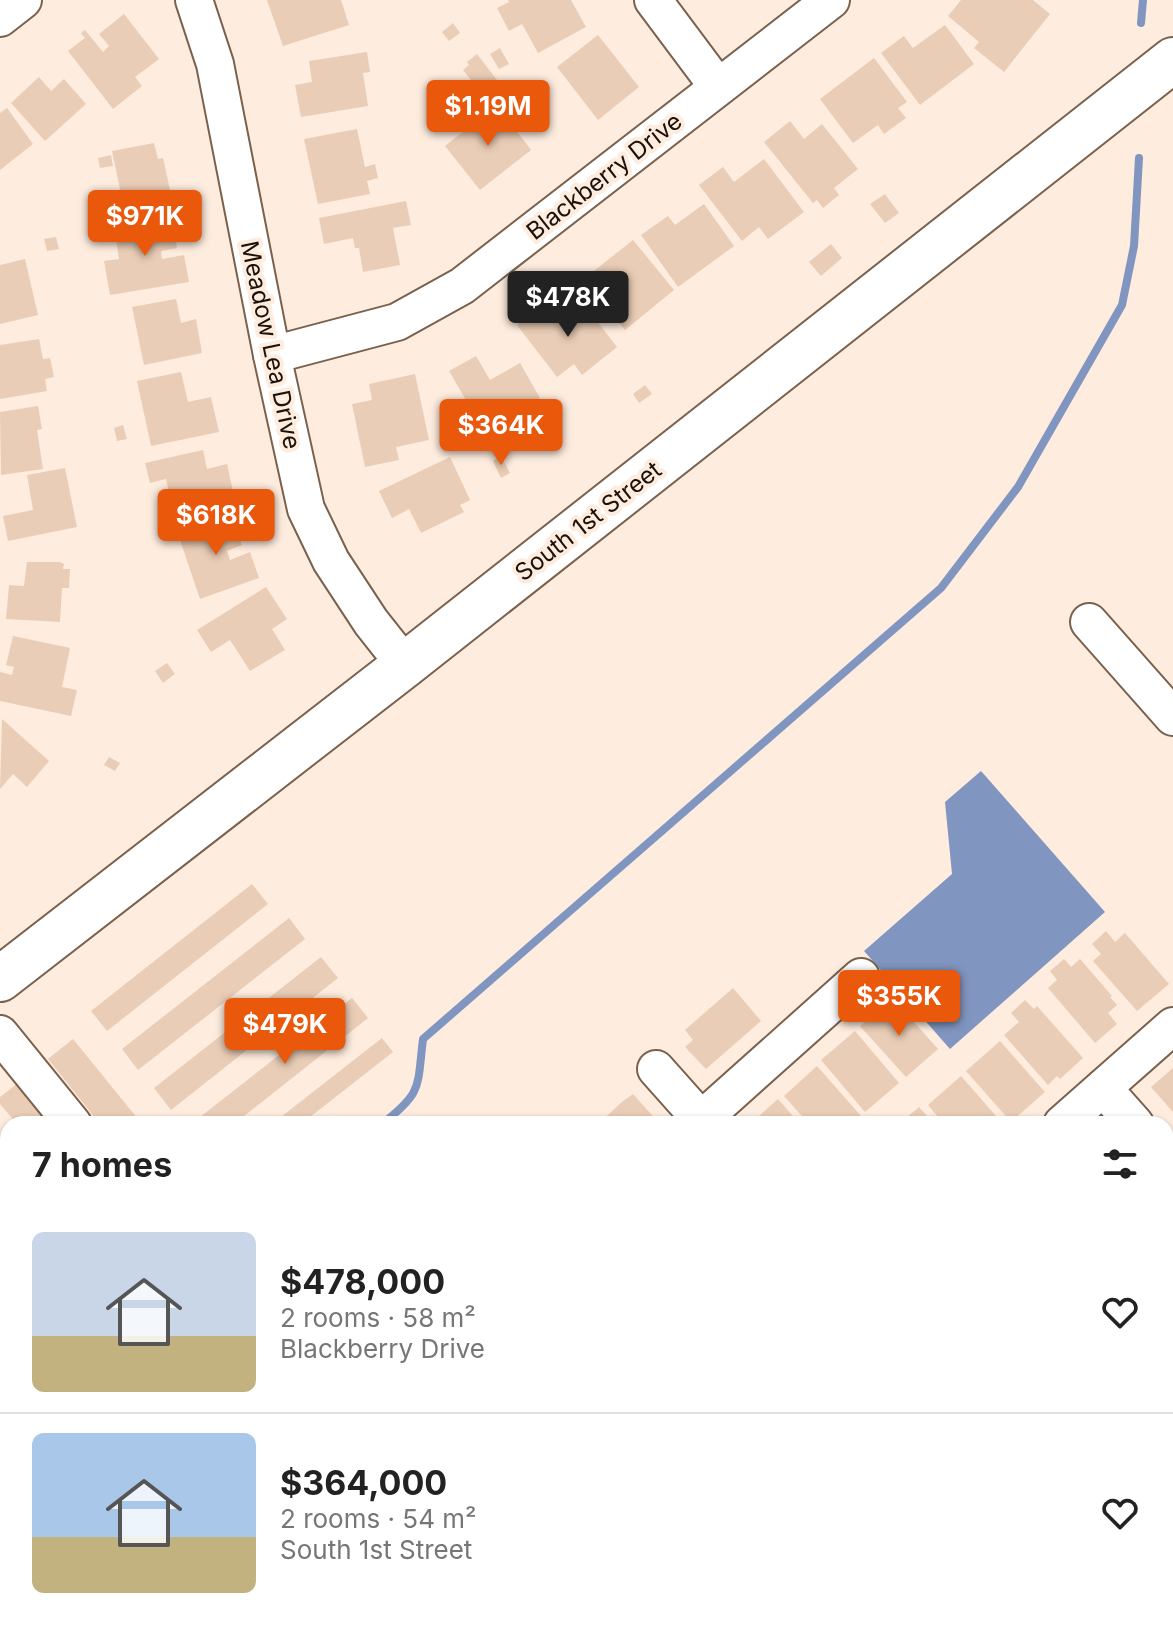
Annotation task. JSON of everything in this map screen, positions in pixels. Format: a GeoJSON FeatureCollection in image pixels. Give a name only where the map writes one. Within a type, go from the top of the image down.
{"type":"FeatureCollection","features":[{"type":"Feature","properties":{"kind":"main road","name":"South 1st Street"},"geometry":{"type":"LineString","coordinates":[[0,979],[405,665],[1173,60]]}},
{"type":"Feature","properties":{"kind":"street"},"geometry":{"type":"LineString","coordinates":[[0,18],[23,0]]}},
{"type":"Feature","properties":{"kind":"street","name":"Meadow Lea Drive"},"geometry":{"type":"LineString","coordinates":[[194,0],[215,64],[272,355],[306,509],[331,561],[371,622],[405,665]]}},
{"type":"Feature","properties":{"kind":"street"},"geometry":{"type":"LineString","coordinates":[[653,0],[718,87]]}},
{"type":"Feature","properties":{"kind":"street","name":"Blackberry Drive"},"geometry":{"type":"LineString","coordinates":[[272,355],[397,322],[462,286],[831,0]]}},
{"type":"Feature","properties":{"kind":"street"},"geometry":{"type":"LineString","coordinates":[[1089,622],[1169,703]]}},
{"type":"Feature","properties":{"kind":"street"},"geometry":{"type":"LineString","coordinates":[[710,1116],[861,977]]}},
{"type":"Feature","properties":{"kind":"street"},"geometry":{"type":"LineString","coordinates":[[1071,1116],[1173,1026]]}},
{"type":"Feature","properties":{"kind":"street"},"geometry":{"type":"LineString","coordinates":[[0,1034],[67,1116]]}},
{"type":"Feature","properties":{"kind":"street"},"geometry":{"type":"LineString","coordinates":[[656,1069],[698,1116]]}},
{"type":"Feature","properties":{"kind":"street"},"geometry":{"type":"LineString","coordinates":[[1103,1088],[1128,1116]]}},
{"type":"Feature","properties":{"kind":"water"},"geometry":{"type":"Polygon","coordinates":[[[981,771],[1105,912],[950,1049],[864,951],[952,874],[945,802],[981,771]]]}},
{"type":"Feature","properties":{"kind":"building"},"geometry":{"type":"Polygon","coordinates":[[[267,0],[341,0],[349,25],[283,46],[267,0]]]}},
{"type":"Feature","properties":{"kind":"building"},"geometry":{"type":"Polygon","coordinates":[[[508,0],[571,0],[586,27],[538,53],[522,24],[509,31],[497,8],[508,0]]]}},
{"type":"Feature","properties":{"kind":"building"},"geometry":{"type":"Polygon","coordinates":[[[961,0],[1033,0],[1050,14],[1004,72],[974,48],[979,42],[948,16],[961,0]]]}},
{"type":"Feature","properties":{"kind":"building"},"geometry":{"type":"Polygon","coordinates":[[[124,14],[159,59],[135,77],[142,86],[113,109],[68,51],[85,38],[81,33],[85,30],[103,52],[109,46],[99,34],[124,14]]]}},
{"type":"Feature","properties":{"kind":"building"},"geometry":{"type":"Polygon","coordinates":[[[453,23],[460,33],[449,41],[442,32],[453,23]]]}},
{"type":"Feature","properties":{"kind":"building"},"geometry":{"type":"Polygon","coordinates":[[[945,25],[974,64],[920,105],[881,53],[904,36],[913,48],[945,25]]]}},
{"type":"Feature","properties":{"kind":"building"},"geometry":{"type":"Polygon","coordinates":[[[598,35],[639,87],[598,120],[557,67],[598,35]]]}},
{"type":"Feature","properties":{"kind":"building"},"geometry":{"type":"Polygon","coordinates":[[[500,48],[509,64],[499,69],[490,54],[500,48]]]}},
{"type":"Feature","properties":{"kind":"building"},"geometry":{"type":"Polygon","coordinates":[[[367,52],[370,72],[363,73],[368,106],[301,117],[295,85],[312,82],[309,61],[367,52]]]}},
{"type":"Feature","properties":{"kind":"building"},"geometry":{"type":"Polygon","coordinates":[[[477,54],[497,80],[487,88],[481,81],[475,85],[463,70],[477,54]]]}},
{"type":"Feature","properties":{"kind":"building"},"geometry":{"type":"Polygon","coordinates":[[[874,58],[907,102],[898,108],[906,118],[884,134],[878,125],[853,143],[820,99],[874,58]]]}},
{"type":"Feature","properties":{"kind":"building"},"geometry":{"type":"Polygon","coordinates":[[[39,77],[51,91],[64,79],[86,104],[45,141],[11,103],[39,77]]]}},
{"type":"Feature","properties":{"kind":"building"},"geometry":{"type":"Polygon","coordinates":[[[531,96],[539,105],[530,112],[523,102],[531,96]]]}},
{"type":"Feature","properties":{"kind":"building"},"geometry":{"type":"Polygon","coordinates":[[[497,105],[531,150],[480,190],[445,146],[497,105]]]}},
{"type":"Feature","properties":{"kind":"building"},"geometry":{"type":"Polygon","coordinates":[[[7,108],[33,144],[0,170],[0,113],[7,108]]]}},
{"type":"Feature","properties":{"kind":"building"},"geometry":{"type":"Polygon","coordinates":[[[790,121],[804,139],[822,124],[858,169],[834,188],[839,195],[823,208],[817,200],[813,203],[764,142],[790,121]]]}},
{"type":"Feature","properties":{"kind":"building"},"geometry":{"type":"Polygon","coordinates":[[[357,129],[365,167],[375,164],[378,178],[367,181],[370,194],[318,204],[304,139],[357,129]]]}},
{"type":"Feature","properties":{"kind":"building"},"geometry":{"type":"Polygon","coordinates":[[[154,143],[158,159],[163,158],[174,208],[126,218],[112,151],[154,143]]]}},
{"type":"Feature","properties":{"kind":"building"},"geometry":{"type":"Polygon","coordinates":[[[111,155],[113,166],[100,168],[98,158],[111,155]]]}},
{"type":"Feature","properties":{"kind":"building"},"geometry":{"type":"Polygon","coordinates":[[[764,159],[804,212],[768,239],[759,227],[742,241],[699,185],[723,167],[734,182],[764,159]]]}},
{"type":"Feature","properties":{"kind":"building"},"geometry":{"type":"Polygon","coordinates":[[[885,194],[899,213],[885,223],[870,204],[885,194]]]}},
{"type":"Feature","properties":{"kind":"building"},"geometry":{"type":"Polygon","coordinates":[[[406,201],[411,225],[393,228],[400,265],[363,272],[359,248],[355,248],[353,238],[324,244],[319,218],[406,201]]]}},
{"type":"Feature","properties":{"kind":"building"},"geometry":{"type":"Polygon","coordinates":[[[704,204],[734,246],[678,287],[641,235],[668,216],[675,225],[704,204]]]}},
{"type":"Feature","properties":{"kind":"building"},"geometry":{"type":"Polygon","coordinates":[[[172,218],[177,248],[161,251],[162,259],[184,255],[189,282],[110,295],[104,261],[119,259],[114,227],[172,218]]]}},
{"type":"Feature","properties":{"kind":"building"},"geometry":{"type":"Polygon","coordinates":[[[56,237],[59,249],[47,251],[44,239],[56,237]]]}},
{"type":"Feature","properties":{"kind":"building"},"geometry":{"type":"Polygon","coordinates":[[[633,240],[674,290],[625,330],[616,319],[613,322],[580,282],[633,240]]]}},
{"type":"Feature","properties":{"kind":"building"},"geometry":{"type":"Polygon","coordinates":[[[831,244],[842,258],[821,276],[809,262],[831,244]]]}},
{"type":"Feature","properties":{"kind":"building"},"geometry":{"type":"Polygon","coordinates":[[[25,259],[38,315],[0,324],[0,265],[25,259]]]}},
{"type":"Feature","properties":{"kind":"building"},"geometry":{"type":"Polygon","coordinates":[[[176,299],[181,323],[196,319],[202,353],[144,365],[132,307],[176,299]]]}},
{"type":"Feature","properties":{"kind":"building"},"geometry":{"type":"Polygon","coordinates":[[[582,302],[617,347],[582,375],[574,364],[557,377],[517,325],[542,306],[555,323],[582,302]]]}},
{"type":"Feature","properties":{"kind":"building"},"geometry":{"type":"Polygon","coordinates":[[[39,339],[43,359],[50,358],[54,377],[45,379],[47,391],[0,399],[0,345],[39,339]]]}},
{"type":"Feature","properties":{"kind":"building"},"geometry":{"type":"Polygon","coordinates":[[[476,356],[490,380],[520,363],[540,398],[484,431],[449,371],[476,356]]]}},
{"type":"Feature","properties":{"kind":"building"},"geometry":{"type":"Polygon","coordinates":[[[181,372],[188,402],[211,397],[219,432],[151,446],[137,381],[181,372]]]}},
{"type":"Feature","properties":{"kind":"building"},"geometry":{"type":"Polygon","coordinates":[[[415,374],[429,440],[396,447],[399,460],[365,467],[352,404],[372,400],[369,384],[415,374]]]}},
{"type":"Feature","properties":{"kind":"building"},"geometry":{"type":"Polygon","coordinates":[[[645,385],[652,394],[639,403],[633,394],[645,385]]]}},
{"type":"Feature","properties":{"kind":"building"},"geometry":{"type":"Polygon","coordinates":[[[38,406],[42,429],[37,430],[43,469],[1,475],[0,412],[38,406]]]}},
{"type":"Feature","properties":{"kind":"building"},"geometry":{"type":"Polygon","coordinates":[[[123,425],[127,439],[117,441],[114,428],[123,425]]]}},
{"type":"Feature","properties":{"kind":"building"},"geometry":{"type":"Polygon","coordinates":[[[468,431],[475,445],[465,450],[458,435],[468,431]]]}},
{"type":"Feature","properties":{"kind":"building"},"geometry":{"type":"Polygon","coordinates":[[[203,450],[207,469],[227,464],[234,496],[173,511],[166,479],[150,483],[145,463],[203,450]]]}},
{"type":"Feature","properties":{"kind":"building"},"geometry":{"type":"Polygon","coordinates":[[[501,456],[510,473],[501,478],[493,461],[501,456]]]}},
{"type":"Feature","properties":{"kind":"building"},"geometry":{"type":"Polygon","coordinates":[[[450,457],[470,500],[460,505],[464,512],[421,533],[409,509],[392,518],[379,491],[450,457]]]}},
{"type":"Feature","properties":{"kind":"building"},"geometry":{"type":"Polygon","coordinates":[[[65,468],[77,527],[8,541],[3,516],[33,510],[27,475],[65,468]]]}},
{"type":"Feature","properties":{"kind":"building"},"geometry":{"type":"Polygon","coordinates":[[[232,515],[242,545],[227,551],[230,560],[250,552],[259,578],[200,599],[178,534],[232,515]]]}},
{"type":"Feature","properties":{"kind":"building"},"geometry":{"type":"Polygon","coordinates":[[[27,562],[60,562],[64,564],[63,569],[70,569],[69,588],[62,588],[60,622],[6,619],[9,585],[24,586],[27,562]]]}},
{"type":"Feature","properties":{"kind":"building"},"geometry":{"type":"Polygon","coordinates":[[[266,587],[287,619],[272,629],[285,650],[250,671],[230,640],[211,652],[197,630],[266,587]]]}},
{"type":"Feature","properties":{"kind":"building"},"geometry":{"type":"Polygon","coordinates":[[[13,636],[70,648],[62,687],[77,690],[71,716],[0,701],[0,672],[12,675],[14,667],[6,665],[13,636]]]}},
{"type":"Feature","properties":{"kind":"building"},"geometry":{"type":"Polygon","coordinates":[[[167,663],[175,674],[163,683],[155,671],[167,663]]]}},
{"type":"Feature","properties":{"kind":"building"},"geometry":{"type":"Polygon","coordinates":[[[2,719],[49,761],[27,787],[13,774],[0,789],[2,719]]]}},
{"type":"Feature","properties":{"kind":"building"},"geometry":{"type":"Polygon","coordinates":[[[109,757],[120,763],[115,771],[104,765],[109,757]]]}},
{"type":"Feature","properties":{"kind":"building"},"geometry":{"type":"Polygon","coordinates":[[[252,884],[268,904],[107,1031],[91,1011],[252,884]]]}},
{"type":"Feature","properties":{"kind":"building"},"geometry":{"type":"Polygon","coordinates":[[[289,918],[305,939],[138,1070],[122,1049],[289,918]]]}},
{"type":"Feature","properties":{"kind":"building"},"geometry":{"type":"Polygon","coordinates":[[[1106,931],[1115,942],[1125,933],[1169,984],[1137,1011],[1093,961],[1101,954],[1092,944],[1106,931]]]}},
{"type":"Feature","properties":{"kind":"building"},"geometry":{"type":"Polygon","coordinates":[[[321,957],[338,978],[171,1110],[154,1088],[321,957]]]}},
{"type":"Feature","properties":{"kind":"building"},"geometry":{"type":"Polygon","coordinates":[[[1064,959],[1071,967],[1080,959],[1117,1005],[1108,1013],[1117,1024],[1095,1043],[1048,988],[1057,980],[1050,971],[1064,959]]]}},
{"type":"Feature","properties":{"kind":"building"},"geometry":{"type":"Polygon","coordinates":[[[733,988],[761,1021],[706,1069],[685,1047],[693,1040],[685,1030],[733,988]]]}},
{"type":"Feature","properties":{"kind":"building"},"geometry":{"type":"Polygon","coordinates":[[[352,998],[368,1018],[244,1116],[201,1116],[352,998]]]}},
{"type":"Feature","properties":{"kind":"building"},"geometry":{"type":"Polygon","coordinates":[[[894,1000],[938,1049],[906,1077],[860,1026],[894,1000]]]}},
{"type":"Feature","properties":{"kind":"building"},"geometry":{"type":"Polygon","coordinates":[[[1025,1000],[1034,1009],[1037,1006],[1083,1058],[1060,1079],[1057,1076],[1048,1085],[1004,1035],[1019,1022],[1011,1013],[1025,1000]]]}},
{"type":"Feature","properties":{"kind":"building"},"geometry":{"type":"Polygon","coordinates":[[[855,1031],[899,1083],[865,1112],[821,1060],[855,1031]]]}},
{"type":"Feature","properties":{"kind":"building"},"geometry":{"type":"Polygon","coordinates":[[[382,1038],[393,1052],[311,1116],[282,1116],[382,1038]]]}},
{"type":"Feature","properties":{"kind":"building"},"geometry":{"type":"Polygon","coordinates":[[[73,1039],[136,1116],[94,1116],[48,1059],[73,1039]]]}},
{"type":"Feature","properties":{"kind":"building"},"geometry":{"type":"Polygon","coordinates":[[[1000,1041],[1045,1092],[1018,1116],[1006,1116],[966,1071],[1000,1041]]]}},
{"type":"Feature","properties":{"kind":"building"},"geometry":{"type":"Polygon","coordinates":[[[817,1066],[861,1116],[802,1116],[784,1096],[817,1066]]]}},
{"type":"Feature","properties":{"kind":"building"},"geometry":{"type":"Polygon","coordinates":[[[1173,1068],[1173,1112],[1151,1087],[1173,1068]]]}},
{"type":"Feature","properties":{"kind":"building"},"geometry":{"type":"Polygon","coordinates":[[[961,1076],[996,1116],[937,1116],[928,1105],[961,1076]]]}},
{"type":"Feature","properties":{"kind":"building"},"geometry":{"type":"Polygon","coordinates":[[[22,1080],[51,1116],[10,1116],[0,1104],[0,1097],[22,1080]]]}},
{"type":"Feature","properties":{"kind":"building"},"geometry":{"type":"Polygon","coordinates":[[[633,1094],[653,1116],[607,1116],[633,1094]]]}},
{"type":"Feature","properties":{"kind":"building"},"geometry":{"type":"Polygon","coordinates":[[[778,1099],[793,1116],[759,1116],[778,1099]]]}},
{"type":"Feature","properties":{"kind":"building"},"geometry":{"type":"Polygon","coordinates":[[[919,1107],[927,1116],[908,1116],[919,1107]]]}},
{"type":"Feature","properties":{"kind":"waterway"},"geometry":{"type":"LineString","coordinates":[[1141,23],[1143,0]]}},
{"type":"Feature","properties":{"kind":"waterway"},"geometry":{"type":"LineString","coordinates":[[391,1116],[416,1088],[423,1039],[941,588],[1018,487],[1122,305],[1134,246],[1139,158]]}}]}
